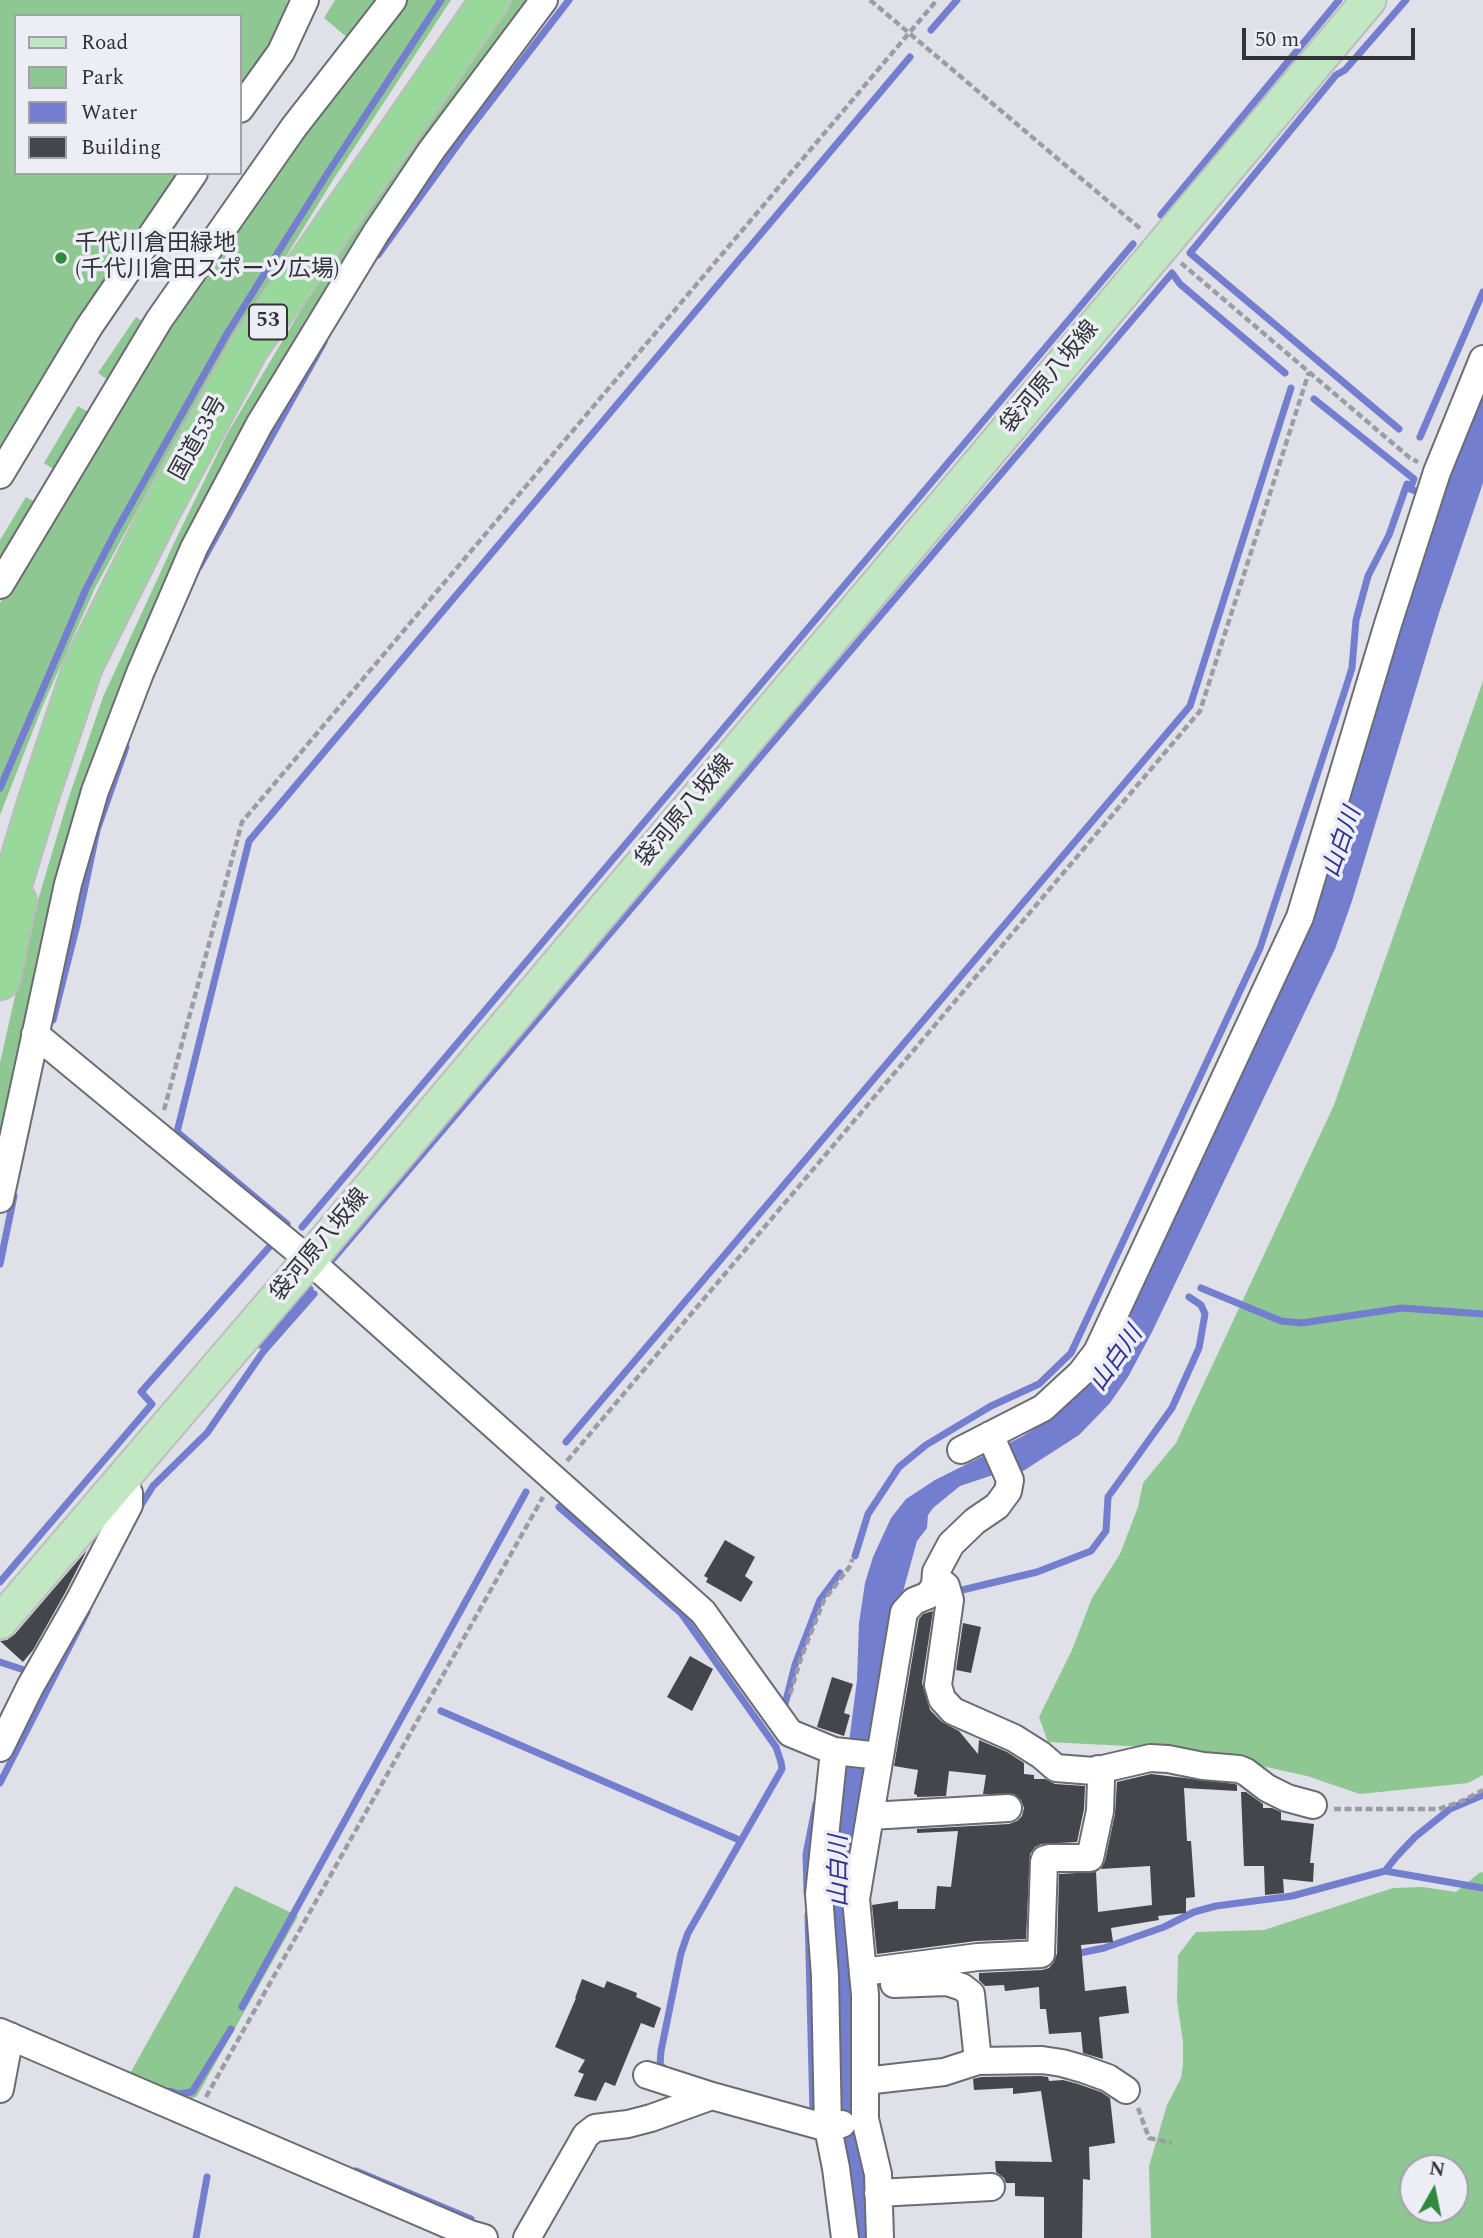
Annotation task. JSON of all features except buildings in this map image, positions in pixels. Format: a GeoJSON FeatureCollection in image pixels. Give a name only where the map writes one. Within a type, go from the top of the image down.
{"type":"FeatureCollection","features":[{"type":"Feature","properties":{"kind":"highway","name":"国道53号"},"geometry":{"type":"LineString","coordinates":[[0,925],[83,666],[160,512],[250,348],[490,0]]}},
{"type":"Feature","properties":{"kind":"highway"},"geometry":{"type":"LineString","coordinates":[[0,849],[83,666]]}},
{"type":"Feature","properties":{"kind":"highway"},"geometry":{"type":"LineString","coordinates":[[0,981],[38,800]]}},
{"type":"Feature","properties":{"kind":"main road","name":"袋河原八坂線"},"geometry":{"type":"LineString","coordinates":[[0,1622],[309,1260],[1369,0]]}},
{"type":"Feature","properties":{"kind":"street"},"geometry":{"type":"LineString","coordinates":[[242,106],[281,52],[305,0]]}},
{"type":"Feature","properties":{"kind":"street"},"geometry":{"type":"LineString","coordinates":[[0,584],[159,320],[294,127],[393,0]]}},
{"type":"Feature","properties":{"kind":"street"},"geometry":{"type":"LineString","coordinates":[[0,1199],[68,884],[95,791],[139,673],[194,548],[259,425],[376,233],[431,151],[544,0]]}},
{"type":"Feature","properties":{"kind":"street"},"geometry":{"type":"LineString","coordinates":[[0,475],[89,327],[193,175]]}},
{"type":"Feature","properties":{"kind":"street"},"geometry":{"type":"LineString","coordinates":[[961,1450],[1043,1408],[1081,1373],[1097,1352],[1300,917],[1384,637],[1437,472],[1483,359]]}},
{"type":"Feature","properties":{"kind":"street"},"geometry":{"type":"LineString","coordinates":[[35,1034],[309,1260],[703,1612],[790,1733],[834,1751],[880,1756]]}},
{"type":"Feature","properties":{"kind":"street"},"geometry":{"type":"LineString","coordinates":[[880,2238],[877,2174],[864,2119],[864,1979],[856,1899],[904,1612],[914,1601],[929,1595],[935,1585],[936,1572],[951,1544],[975,1521],[997,1506],[1008,1491],[1010,1480],[990,1436]]}},
{"type":"Feature","properties":{"kind":"street"},"geometry":{"type":"LineString","coordinates":[[0,1748],[30,1687],[129,1505],[129,1493],[121,1479]]}},
{"type":"Feature","properties":{"kind":"street"},"geometry":{"type":"LineString","coordinates":[[936,1578],[946,1586],[950,1600],[938,1685],[943,1699],[953,1711],[1014,1738],[1056,1768],[1098,1769],[1150,1758],[1239,1769],[1287,1798],[1313,1805]]}},
{"type":"Feature","properties":{"kind":"street"},"geometry":{"type":"LineString","coordinates":[[834,1751],[819,1894],[825,1976],[828,2128],[845,2238]]}},
{"type":"Feature","properties":{"kind":"street"},"geometry":{"type":"LineString","coordinates":[[864,1979],[978,1956],[1041,1954],[1044,1862],[1049,1858],[1090,1858],[1101,1803],[1098,1769]]}},
{"type":"Feature","properties":{"kind":"street"},"geometry":{"type":"LineString","coordinates":[[870,1816],[1008,1808]]}},
{"type":"Feature","properties":{"kind":"street"},"geometry":{"type":"LineString","coordinates":[[864,1979],[877,1984],[947,1982],[962,1987],[971,1994],[978,2061]]}},
{"type":"Feature","properties":{"kind":"street"},"geometry":{"type":"LineString","coordinates":[[0,2089],[5,2034],[474,2237]]}},
{"type":"Feature","properties":{"kind":"street"},"geometry":{"type":"LineString","coordinates":[[865,2081],[944,2072],[978,2061],[1042,2060],[1083,2069],[1108,2078],[1126,2090]]}},
{"type":"Feature","properties":{"kind":"street"},"geometry":{"type":"LineString","coordinates":[[647,2075],[828,2128],[864,2119]]}},
{"type":"Feature","properties":{"kind":"street"},"geometry":{"type":"LineString","coordinates":[[527,2238],[586,2135],[595,2128],[651,2119],[712,2096]]}},
{"type":"Feature","properties":{"kind":"street"},"geometry":{"type":"LineString","coordinates":[[878,2193],[991,2187]]}},
{"type":"Feature","properties":{"kind":"path"},"geometry":{"type":"LineString","coordinates":[[158,1134],[242,822],[937,0]]}},
{"type":"Feature","properties":{"kind":"path"},"geometry":{"type":"LineString","coordinates":[[195,2116],[554,1478],[1200,711],[1309,372]]}},
{"type":"Feature","properties":{"kind":"path"},"geometry":{"type":"LineString","coordinates":[[789,1699],[801,1658],[824,1600],[851,1565],[852,1559]]}},
{"type":"Feature","properties":{"kind":"path"},"geometry":{"type":"LineString","coordinates":[[1313,1805],[1349,1810],[1439,1809],[1483,1790]]}},
{"type":"Feature","properties":{"kind":"path"},"geometry":{"type":"LineString","coordinates":[[1126,2090],[1134,2099],[1149,2138],[1172,2143]]}},
{"type":"Feature","properties":{"kind":"green space","name":"千代川倉田緑地 (千代川倉田スポーツ広場)"},"geometry":{"type":"Polygon","coordinates":[[[0,0],[288,0],[270,48],[242,86],[242,14],[14,14],[14,175],[178,175],[0,452],[0,0]]]}},
{"type":"Feature","properties":{"kind":"green space"},"geometry":{"type":"Polygon","coordinates":[[[335,0],[380,0],[349,39],[324,18],[335,0]]]}},
{"type":"Feature","properties":{"kind":"green space"},"geometry":{"type":"Polygon","coordinates":[[[403,0],[451,0],[333,180],[190,413],[95,588],[43,705],[0,815],[0,603],[56,507],[245,209],[403,0]]]}},
{"type":"Feature","properties":{"kind":"green space"},"geometry":{"type":"Polygon","coordinates":[[[512,0],[537,0],[159,602],[0,1166],[0,1063],[32,920],[67,803],[103,697],[227,434],[336,251],[470,55],[512,0]]]}},
{"type":"Feature","properties":{"kind":"green space"},"geometry":{"type":"Polygon","coordinates":[[[136,317],[145,323],[108,380],[98,373],[136,317]]]}},
{"type":"Feature","properties":{"kind":"green space"},"geometry":{"type":"Polygon","coordinates":[[[78,406],[90,413],[55,470],[44,463],[78,406]]]}},
{"type":"Feature","properties":{"kind":"green space"},"geometry":{"type":"Polygon","coordinates":[[[26,497],[37,503],[2,559],[0,540],[26,497]]]}},
{"type":"Feature","properties":{"kind":"green space"},"geometry":{"type":"Polygon","coordinates":[[[1483,681],[1483,1775],[1468,1783],[1360,1794],[1307,1776],[1185,1749],[1048,1742],[1039,1717],[1072,1650],[1092,1598],[1120,1554],[1138,1507],[1143,1483],[1176,1443],[1334,1105],[1483,681]]]}},
{"type":"Feature","properties":{"kind":"green space"},"geometry":{"type":"Polygon","coordinates":[[[1483,1872],[1483,2238],[1151,2238],[1149,2166],[1167,2105],[1181,2078],[1183,2064],[1177,2001],[1178,1955],[1196,1932],[1264,1930],[1393,1888],[1422,1887],[1456,1892],[1483,1872]]]}},
{"type":"Feature","properties":{"kind":"green space"},"geometry":{"type":"Polygon","coordinates":[[[235,1886],[298,1916],[197,2096],[186,2102],[128,2077],[235,1886]]]}},
{"type":"Feature","properties":{"kind":"water","name":"山白川"},"geometry":{"type":"Polygon","coordinates":[[[1483,389],[1483,483],[1439,613],[1352,901],[1335,949],[1152,1332],[1128,1377],[1110,1403],[1079,1435],[1020,1473],[999,1473],[960,1486],[933,1508],[928,1515],[927,1528],[917,1541],[896,1617],[856,1843],[859,2138],[873,2238],[854,2238],[835,2116],[829,1851],[849,1742],[857,1680],[859,1623],[865,1583],[873,1557],[891,1518],[906,1499],[935,1480],[1023,1436],[1054,1416],[1265,1023],[1307,934],[1402,619],[1444,490],[1483,389]]]}},
{"type":"Feature","properties":{"kind":"waterway"},"geometry":{"type":"LineString","coordinates":[[0,788],[86,589],[116,531],[228,332],[441,0]]}},
{"type":"Feature","properties":{"kind":"waterway"},"geometry":{"type":"LineString","coordinates":[[378,255],[467,132],[569,0]]}},
{"type":"Feature","properties":{"kind":"waterway"},"geometry":{"type":"LineString","coordinates":[[931,30],[957,0]]}},
{"type":"Feature","properties":{"kind":"waterway"},"geometry":{"type":"LineString","coordinates":[[1161,215],[1339,0]]}},
{"type":"Feature","properties":{"kind":"waterway"},"geometry":{"type":"LineString","coordinates":[[1399,429],[1190,253],[1336,75],[1345,70],[1406,0]]}},
{"type":"Feature","properties":{"kind":"waterway"},"geometry":{"type":"LineString","coordinates":[[287,1224],[177,1132],[249,841],[910,57]]}},
{"type":"Feature","properties":{"kind":"waterway"},"geometry":{"type":"LineString","coordinates":[[302,1227],[1133,244]]}},
{"type":"Feature","properties":{"kind":"waterway"},"geometry":{"type":"LineString","coordinates":[[333,1259],[1172,273],[1180,284],[1285,373]]}},
{"type":"Feature","properties":{"kind":"waterway"},"geometry":{"type":"LineString","coordinates":[[1420,437],[1483,292]]}},
{"type":"Feature","properties":{"kind":"waterway"},"geometry":{"type":"LineString","coordinates":[[199,567],[324,342]]}},
{"type":"Feature","properties":{"kind":"waterway"},"geometry":{"type":"LineString","coordinates":[[566,1442],[1190,706],[1291,388]]}},
{"type":"Feature","properties":{"kind":"waterway"},"geometry":{"type":"LineString","coordinates":[[1314,399],[1414,479],[1410,489],[1418,492]]}},
{"type":"Feature","properties":{"kind":"waterway"},"geometry":{"type":"LineString","coordinates":[[855,1556],[868,1514],[899,1467],[926,1445],[991,1406],[1039,1384],[1071,1353],[1260,948],[1352,668],[1356,620],[1368,576],[1389,535],[1407,484]]}},
{"type":"Feature","properties":{"kind":"waterway"},"geometry":{"type":"LineString","coordinates":[[53,1020],[97,830],[126,747]]}},
{"type":"Feature","properties":{"kind":"waterway"},"geometry":{"type":"LineString","coordinates":[[0,1264],[14,1196]]}},
{"type":"Feature","properties":{"kind":"waterway"},"geometry":{"type":"LineString","coordinates":[[0,1582],[152,1404],[141,1392],[271,1245]]}},
{"type":"Feature","properties":{"kind":"waterway"},"geometry":{"type":"LineString","coordinates":[[1201,1288],[1281,1321],[1302,1323],[1402,1308],[1483,1314]]}},
{"type":"Feature","properties":{"kind":"waterway"},"geometry":{"type":"LineString","coordinates":[[260,1345],[310,1289]]}},
{"type":"Feature","properties":{"kind":"waterway"},"geometry":{"type":"LineString","coordinates":[[138,1510],[153,1486],[207,1433],[263,1352],[314,1294]]}},
{"type":"Feature","properties":{"kind":"waterway"},"geometry":{"type":"LineString","coordinates":[[958,1591],[1037,1572],[1091,1551],[1106,1531],[1108,1497],[1172,1408],[1199,1348],[1205,1314],[1201,1305],[1189,1297]]}},
{"type":"Feature","properties":{"kind":"waterway"},"geometry":{"type":"LineString","coordinates":[[242,2007],[526,1492]]}},
{"type":"Feature","properties":{"kind":"waterway"},"geometry":{"type":"LineString","coordinates":[[559,1507],[681,1613],[776,1747],[781,1762],[782,1769],[688,1933],[681,1953],[661,2051],[660,2065],[667,2071]]}},
{"type":"Feature","properties":{"kind":"waterway"},"geometry":{"type":"LineString","coordinates":[[784,1708],[795,1665],[820,1600],[840,1573]]}},
{"type":"Feature","properties":{"kind":"waterway"},"geometry":{"type":"LineString","coordinates":[[0,1783],[87,1612]]}},
{"type":"Feature","properties":{"kind":"waterway"},"geometry":{"type":"LineString","coordinates":[[0,1662],[30,1672]]}},
{"type":"Feature","properties":{"kind":"waterway"},"geometry":{"type":"LineString","coordinates":[[441,1711],[737,1839]]}},
{"type":"Feature","properties":{"kind":"waterway"},"geometry":{"type":"LineString","coordinates":[[1385,1871],[1415,1837],[1450,1809],[1483,1795]]}},
{"type":"Feature","properties":{"kind":"waterway"},"geometry":{"type":"LineString","coordinates":[[807,1893],[806,1854],[816,1804]]}},
{"type":"Feature","properties":{"kind":"waterway"},"geometry":{"type":"LineString","coordinates":[[1046,1960],[1104,1948],[1164,1927],[1194,1912],[1216,1906],[1292,1896],[1385,1871],[1483,1888]]}},
{"type":"Feature","properties":{"kind":"waterway"},"geometry":{"type":"LineString","coordinates":[[808,1915],[813,2114]]}},
{"type":"Feature","properties":{"kind":"waterway"},"geometry":{"type":"LineString","coordinates":[[170,2091],[179,2094],[192,2092],[231,2029]]}},
{"type":"Feature","properties":{"kind":"waterway"},"geometry":{"type":"LineString","coordinates":[[356,2171],[471,2219]]}},
{"type":"Feature","properties":{"kind":"waterway"},"geometry":{"type":"LineString","coordinates":[[196,2238],[207,2177]]}},
{"type":"Feature","properties":{"kind":"place","name":"千代川倉田緑地 (千代川倉田スポーツ広場)"},"geometry":{"type":"Point","coordinates":[61,258]}}]}
